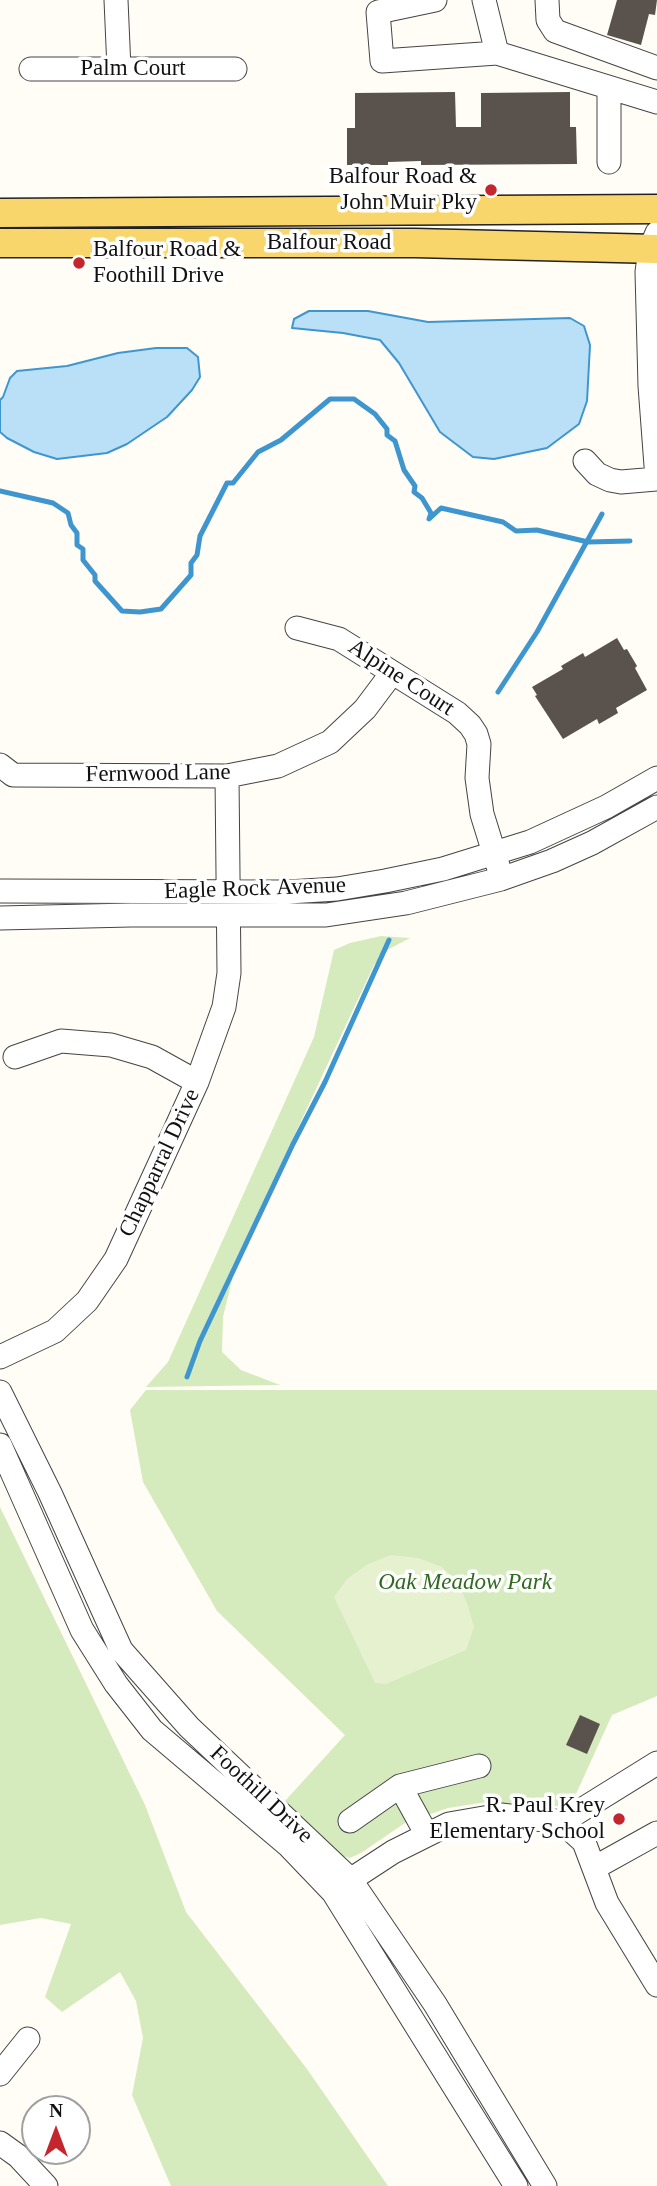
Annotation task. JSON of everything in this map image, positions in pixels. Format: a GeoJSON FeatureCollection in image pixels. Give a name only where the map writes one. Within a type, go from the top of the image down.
{"type":"FeatureCollection","features":[{"type":"Feature","properties":{"kind":"main road","name":"Balfour Road"},"geometry":{"type":"LineString","coordinates":[[0,213],[657,209]]}},
{"type":"Feature","properties":{"kind":"main road","name":"Balfour Road"},"geometry":{"type":"LineString","coordinates":[[0,243],[655,244]]}},
{"type":"Feature","properties":{"kind":"street"},"geometry":{"type":"LineString","coordinates":[[116,0],[119,69]]}},
{"type":"Feature","properties":{"kind":"street"},"geometry":{"type":"LineString","coordinates":[[435,0],[378,12],[382,61],[497,53],[657,102]]}},
{"type":"Feature","properties":{"kind":"street"},"geometry":{"type":"LineString","coordinates":[[484,0],[497,53]]}},
{"type":"Feature","properties":{"kind":"street"},"geometry":{"type":"LineString","coordinates":[[547,0],[548,20],[555,31],[657,68]]}},
{"type":"Feature","properties":{"kind":"street","name":"Palm Court"},"geometry":{"type":"LineString","coordinates":[[31,69],[235,69]]}},
{"type":"Feature","properties":{"kind":"street"},"geometry":{"type":"LineString","coordinates":[[609,89],[609,162]]}},
{"type":"Feature","properties":{"kind":"street"},"geometry":{"type":"LineString","coordinates":[[585,461],[597,474],[610,480],[621,482],[657,479],[650,386],[647,272],[655,244]]}},
{"type":"Feature","properties":{"kind":"street","name":"Alpine Court"},"geometry":{"type":"LineString","coordinates":[[297,628],[339,639],[457,713],[470,724],[479,744],[478,796],[501,878]]}},
{"type":"Feature","properties":{"kind":"street","name":"Fernwood Lane"},"geometry":{"type":"LineString","coordinates":[[6,770],[227,776],[278,766],[330,742],[365,709],[392,673]]}},
{"type":"Feature","properties":{"kind":"street","name":"Chapparral Drive"},"geometry":{"type":"LineString","coordinates":[[0,1357],[55,1331],[87,1301],[116,1259],[197,1082],[224,1007],[229,973],[227,776]]}},
{"type":"Feature","properties":{"kind":"street","name":"Eagle Rock Avenue"},"geometry":{"type":"LineString","coordinates":[[0,891],[288,892],[337,889],[443,869],[494,855],[566,827],[657,778]]}},
{"type":"Feature","properties":{"kind":"street","name":"Eagle Rock Avenue"},"geometry":{"type":"LineString","coordinates":[[0,918],[326,915],[362,910],[419,900],[501,878],[592,843],[657,807]]}},
{"type":"Feature","properties":{"kind":"street"},"geometry":{"type":"LineString","coordinates":[[15,1058],[61,1041],[111,1045],[152,1058],[197,1082]]}},
{"type":"Feature","properties":{"kind":"street","name":"Foothill Drive"},"geometry":{"type":"LineString","coordinates":[[0,1392],[50,1493],[121,1650],[189,1727],[341,1886],[435,2004],[545,2186]]}},
{"type":"Feature","properties":{"kind":"street","name":"Foothill Drive"},"geometry":{"type":"LineString","coordinates":[[0,1445],[82,1630],[116,1684],[152,1730],[289,1846],[341,1886],[516,2186]]}},
{"type":"Feature","properties":{"kind":"street"},"geometry":{"type":"LineString","coordinates":[[562,1822],[657,1763]]}},
{"type":"Feature","properties":{"kind":"street"},"geometry":{"type":"LineString","coordinates":[[350,1821],[400,1786],[479,1766]]}},
{"type":"Feature","properties":{"kind":"street"},"geometry":{"type":"LineString","coordinates":[[400,1786],[427,1835]]}},
{"type":"Feature","properties":{"kind":"street"},"geometry":{"type":"LineString","coordinates":[[341,1886],[393,1852],[449,1824],[501,1815],[562,1822],[584,1842],[607,1903],[657,1985]]}},
{"type":"Feature","properties":{"kind":"street"},"geometry":{"type":"LineString","coordinates":[[594,1868],[657,1833]]}},
{"type":"Feature","properties":{"kind":"street"},"geometry":{"type":"LineString","coordinates":[[0,2074],[28,2039]]}},
{"type":"Feature","properties":{"kind":"street"},"geometry":{"type":"LineString","coordinates":[[0,2143],[18,2156],[46,2186]]}},
{"type":"Feature","properties":{"kind":"green space"},"geometry":{"type":"Polygon","coordinates":[[[381,936],[410,938],[389,949],[374,965],[281,1164],[233,1276],[223,1317],[222,1352],[241,1370],[280,1385],[146,1387],[168,1362],[314,1037],[334,950],[350,943],[381,936]]]}},
{"type":"Feature","properties":{"kind":"green space","name":"Oak Meadow Park"},"geometry":{"type":"Polygon","coordinates":[[[146,1390],[657,1390],[657,1696],[612,1715],[570,1807],[487,1802],[448,1808],[405,1823],[350,1858],[339,1855],[285,1801],[345,1735],[217,1611],[143,1482],[130,1410],[146,1390]]]}},
{"type":"Feature","properties":{"kind":"green space"},"geometry":{"type":"Polygon","coordinates":[[[0,1507],[145,1805],[186,1912],[307,2069],[388,2186],[171,2186],[132,2095],[143,2038],[136,2001],[120,1972],[62,2012],[45,1997],[71,1924],[41,1918],[0,1925],[0,1507]]]}},
{"type":"Feature","properties":{"kind":"green space"},"geometry":{"type":"Polygon","coordinates":[[[391,1555],[418,1558],[442,1567],[459,1584],[474,1627],[466,1650],[386,1684],[375,1683],[334,1597],[347,1579],[368,1564],[391,1555]]]}},
{"type":"Feature","properties":{"kind":"water"},"geometry":{"type":"Polygon","coordinates":[[[309,311],[368,311],[428,322],[570,318],[584,326],[590,345],[587,401],[579,424],[547,448],[494,459],[473,457],[440,432],[399,363],[380,340],[292,328],[294,319],[309,311]]]}},
{"type":"Feature","properties":{"kind":"water"},"geometry":{"type":"Polygon","coordinates":[[[156,348],[187,348],[198,357],[200,377],[192,390],[167,417],[127,444],[107,453],[57,459],[34,452],[0,432],[0,400],[10,378],[17,371],[67,366],[118,353],[156,348]]]}},
{"type":"Feature","properties":{"kind":"building"},"geometry":{"type":"Polygon","coordinates":[[[617,0],[657,0],[655,15],[649,14],[641,45],[607,35],[617,0]]]}},
{"type":"Feature","properties":{"kind":"building"},"geometry":{"type":"Polygon","coordinates":[[[455,92],[456,127],[481,127],[481,93],[570,92],[570,127],[576,127],[577,164],[421,165],[421,161],[388,162],[388,165],[347,165],[347,128],[355,128],[355,93],[455,92]]]}},
{"type":"Feature","properties":{"kind":"building"},"geometry":{"type":"Polygon","coordinates":[[[617,638],[637,666],[635,668],[647,690],[616,708],[618,713],[599,724],[597,719],[563,739],[532,687],[563,669],[561,666],[583,653],[585,657],[617,638]]]}},
{"type":"Feature","properties":{"kind":"building"},"geometry":{"type":"Polygon","coordinates":[[[580,1715],[600,1724],[587,1754],[566,1745],[580,1715]]]}},
{"type":"Feature","properties":{"kind":"waterway"},"geometry":{"type":"LineString","coordinates":[[0,491],[53,503],[68,513],[71,525],[77,533],[77,545],[83,549],[83,560],[95,575],[95,581],[122,611],[161,609],[191,575],[191,563],[197,555],[200,536],[227,483],[233,483],[258,452],[281,440],[330,399],[354,399],[375,414],[387,429],[387,435],[395,441],[404,470],[415,486],[414,492],[422,498],[431,513],[429,519],[441,508],[503,522],[516,531],[537,530],[588,542],[630,541]]}},
{"type":"Feature","properties":{"kind":"waterway"},"geometry":{"type":"LineString","coordinates":[[498,692],[537,632],[602,514]]}},
{"type":"Feature","properties":{"kind":"waterway"},"geometry":{"type":"LineString","coordinates":[[187,1377],[200,1341],[325,1082],[389,940]]}},
{"type":"Feature","properties":{"kind":"place","name":"Balfour Road & John Muir Pky"},"geometry":{"type":"Point","coordinates":[491,190]}},
{"type":"Feature","properties":{"kind":"place","name":"Balfour Road & Foothill Drive"},"geometry":{"type":"Point","coordinates":[79,263]}},
{"type":"Feature","properties":{"kind":"place","name":"R. Paul Krey Elementary School"},"geometry":{"type":"Point","coordinates":[619,1819]}}]}
